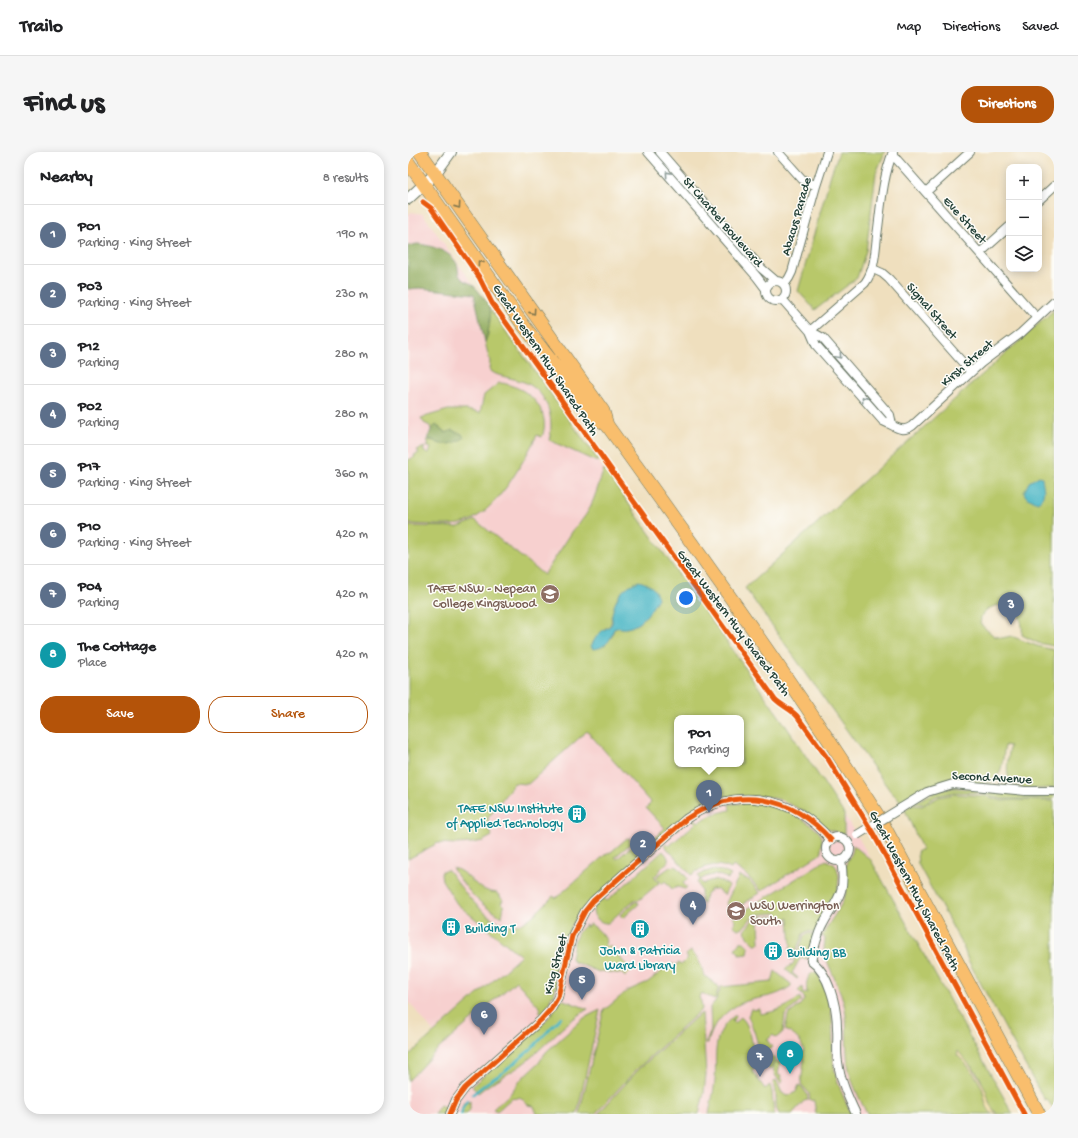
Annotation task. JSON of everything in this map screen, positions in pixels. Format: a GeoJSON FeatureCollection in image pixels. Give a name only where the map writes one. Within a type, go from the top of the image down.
{"type":"FeatureCollection","features":[{"type":"Feature","properties":{"kind":"highway"},"geometry":{"type":"LineString","coordinates":[[420,152],[430,179],[522,322],[595,417],[607,425],[793,687],[882,822],[1039,1114]]}},
{"type":"Feature","properties":{"kind":"highway"},"geometry":{"type":"LineString","coordinates":[[408,162],[430,179]]}},
{"type":"Feature","properties":{"kind":"street"},"geometry":{"type":"LineString","coordinates":[[408,199],[430,179],[451,152]]}},
{"type":"Feature","properties":{"kind":"street","name":"St Charbel Boulevard"},"geometry":{"type":"LineString","coordinates":[[648,152],[757,276],[766,289]]}},
{"type":"Feature","properties":{"kind":"street","name":"St Charbel Boulevard"},"geometry":{"type":"LineString","coordinates":[[660,152],[761,268],[780,283]]}},
{"type":"Feature","properties":{"kind":"street"},"geometry":{"type":"LineString","coordinates":[[778,152],[802,179],[816,186]]}},
{"type":"Feature","properties":{"kind":"street","name":"Abacus Parade"},"geometry":{"type":"LineString","coordinates":[[780,283],[789,278],[792,272],[827,152]]}},
{"type":"Feature","properties":{"kind":"street"},"geometry":{"type":"LineString","coordinates":[[926,192],[970,152]]}},
{"type":"Feature","properties":{"kind":"street"},"geometry":{"type":"LineString","coordinates":[[782,299],[810,331],[865,284],[873,269],[885,176],[893,153]]}},
{"type":"Feature","properties":{"kind":"street","name":"Eve Street"},"geometry":{"type":"LineString","coordinates":[[893,153],[1037,318]]}},
{"type":"Feature","properties":{"kind":"street"},"geometry":{"type":"LineString","coordinates":[[1042,197],[1054,186]]}},
{"type":"Feature","properties":{"kind":"street"},"geometry":{"type":"LineString","coordinates":[[980,253],[1006,230]]}},
{"type":"Feature","properties":{"kind":"street","name":"Signal Street"},"geometry":{"type":"LineString","coordinates":[[873,269],[882,273],[889,279],[971,372]]}},
{"type":"Feature","properties":{"kind":"street"},"geometry":{"type":"LineString","coordinates":[[771,282],[780,283],[786,291],[782,299],[776,302],[770,300],[766,295],[766,289],[771,282]]}},
{"type":"Feature","properties":{"kind":"street","name":"Kirsh Street"},"geometry":{"type":"LineString","coordinates":[[810,331],[823,338],[890,415],[892,424],[900,430],[908,428],[971,372],[1021,333],[1054,302]]}},
{"type":"Feature","properties":{"kind":"street","name":"Second Avenue"},"geometry":{"type":"LineString","coordinates":[[847,842],[926,792],[953,784],[1025,791],[1054,791]]}},
{"type":"Feature","properties":{"kind":"street","name":"King Street"},"geometry":{"type":"LineString","coordinates":[[450,1114],[456,1100],[465,1088],[541,1020],[555,1003],[572,936],[589,906],[686,819],[700,810],[721,802],[737,799],[766,800],[788,807],[806,816],[823,830],[831,840]]}},
{"type":"Feature","properties":{"kind":"street"},"geometry":{"type":"LineString","coordinates":[[835,837],[840,837],[847,842],[849,846],[849,853],[846,857],[841,860],[834,860],[828,854],[826,847],[831,840],[835,837]]}},
{"type":"Feature","properties":{"kind":"street"},"geometry":{"type":"LineString","coordinates":[[841,860],[843,884],[841,893],[821,929],[811,961],[817,965],[822,972],[832,996],[837,1018],[839,1072],[847,1095],[856,1114]]}},
{"type":"Feature","properties":{"kind":"shaded area"},"geometry":{"type":"Polygon","coordinates":[[[411,212],[423,214],[784,723],[857,835],[1012,1114],[408,1114],[408,1056],[434,1033],[408,1001],[408,215],[411,212]]]}},
{"type":"Feature","properties":{"kind":"green space"},"geometry":{"type":"Polygon","coordinates":[[[839,152],[885,152],[876,173],[866,251],[857,278],[815,310],[798,291],[831,174],[839,152]]]}},
{"type":"Feature","properties":{"kind":"green space"},"geometry":{"type":"Polygon","coordinates":[[[417,244],[434,247],[445,252],[454,259],[461,278],[474,286],[485,300],[490,308],[490,315],[485,342],[474,294],[420,288],[408,289],[408,246],[417,244]]]}},
{"type":"Feature","properties":{"kind":"green space"},"geometry":{"type":"Polygon","coordinates":[[[490,309],[598,460],[597,462],[549,440],[551,432],[550,414],[544,399],[532,386],[524,382],[491,372],[489,369],[490,362],[485,342],[488,334],[490,309]]]}},
{"type":"Feature","properties":{"kind":"green space"},"geometry":{"type":"Polygon","coordinates":[[[1054,310],[1054,646],[1038,643],[1022,635],[1019,617],[1012,608],[1008,606],[995,606],[987,609],[981,616],[980,624],[994,636],[1002,638],[1011,636],[1037,646],[1054,650],[1054,788],[1035,789],[1015,785],[1008,775],[1007,768],[1010,746],[1005,745],[1000,770],[995,779],[991,782],[925,790],[899,805],[900,800],[891,792],[745,588],[1054,310]]]}},
{"type":"Feature","properties":{"kind":"green space"},"geometry":{"type":"Polygon","coordinates":[[[499,383],[507,384],[520,389],[527,393],[538,405],[544,420],[542,437],[537,435],[507,486],[487,509],[476,517],[464,523],[458,524],[408,524],[408,460],[415,457],[414,455],[419,453],[417,450],[425,447],[423,451],[429,453],[431,448],[426,446],[429,445],[427,440],[448,444],[459,441],[456,434],[446,433],[439,427],[433,427],[431,430],[430,426],[424,423],[421,418],[448,410],[467,410],[480,413],[484,395],[499,383]]]}},
{"type":"Feature","properties":{"kind":"green space"},"geometry":{"type":"Polygon","coordinates":[[[436,425],[446,433],[452,430],[456,433],[458,432],[462,434],[464,438],[457,442],[448,444],[440,444],[433,440],[429,440],[430,432],[436,425]]]}},
{"type":"Feature","properties":{"kind":"green space"},"geometry":{"type":"Polygon","coordinates":[[[604,469],[784,723],[844,814],[844,834],[829,830],[804,811],[781,800],[769,797],[756,796],[707,804],[581,910],[570,928],[567,937],[554,996],[552,995],[548,1006],[542,1013],[539,1011],[541,1009],[516,981],[435,1052],[408,1081],[408,1056],[521,956],[457,904],[442,880],[442,871],[448,870],[462,889],[481,910],[504,924],[515,925],[530,918],[553,896],[556,898],[607,853],[611,852],[626,839],[630,838],[629,845],[615,857],[617,859],[632,846],[632,840],[647,836],[652,840],[665,828],[646,808],[651,803],[587,731],[528,784],[514,783],[488,818],[488,829],[492,836],[483,841],[472,843],[438,843],[408,859],[408,526],[458,527],[475,520],[544,575],[576,526],[582,521],[593,500],[604,469]],[[658,598],[611,616],[610,624],[604,629],[611,638],[614,629],[632,627],[645,617],[658,598]]]}},
{"type":"Feature","properties":{"kind":"green space"},"geometry":{"type":"Polygon","coordinates":[[[955,788],[1054,795],[1054,799],[1001,799],[982,793],[955,792],[936,796],[923,804],[913,803],[940,790],[955,788]]]}},
{"type":"Feature","properties":{"kind":"green space"},"geometry":{"type":"Polygon","coordinates":[[[955,794],[986,796],[1002,801],[1054,801],[1054,1110],[1047,1099],[1045,1100],[1037,1087],[918,864],[917,852],[922,849],[905,810],[911,805],[922,806],[939,797],[955,794]]]}},
{"type":"Feature","properties":{"kind":"green space"},"geometry":{"type":"Polygon","coordinates":[[[746,803],[771,805],[806,821],[821,835],[822,853],[761,891],[745,874],[733,866],[731,869],[715,865],[705,867],[691,875],[664,845],[666,843],[669,846],[696,823],[693,820],[695,818],[698,822],[714,814],[730,810],[729,804],[746,803]]]}},
{"type":"Feature","properties":{"kind":"green space"},"geometry":{"type":"Polygon","coordinates":[[[853,845],[871,860],[1013,1114],[997,1114],[993,1110],[978,1074],[971,1066],[957,1055],[968,1066],[977,1079],[982,1088],[986,1104],[992,1114],[867,1114],[855,1089],[849,1070],[845,1008],[825,954],[825,938],[822,936],[844,898],[847,889],[846,865],[853,845]]]}},
{"type":"Feature","properties":{"kind":"green space"},"geometry":{"type":"Polygon","coordinates":[[[663,851],[668,858],[668,862],[654,877],[659,883],[639,900],[634,900],[608,923],[602,922],[596,918],[593,910],[597,903],[603,898],[607,901],[663,851]]]}},
{"type":"Feature","properties":{"kind":"green space"},"geometry":{"type":"Polygon","coordinates":[[[826,860],[834,864],[837,868],[839,876],[838,888],[815,933],[808,931],[803,934],[792,960],[790,959],[791,948],[789,918],[778,919],[777,913],[754,915],[742,929],[738,929],[733,925],[736,921],[733,918],[826,860]]]}},
{"type":"Feature","properties":{"kind":"green space"},"geometry":{"type":"Polygon","coordinates":[[[675,866],[679,868],[688,879],[683,883],[687,888],[685,889],[678,887],[672,889],[665,881],[662,884],[656,877],[670,867],[675,866]]]}},
{"type":"Feature","properties":{"kind":"green space"},"geometry":{"type":"Polygon","coordinates":[[[452,868],[463,873],[483,889],[489,892],[497,893],[503,900],[501,903],[504,906],[502,917],[479,901],[452,868]]]}},
{"type":"Feature","properties":{"kind":"green space"},"geometry":{"type":"Polygon","coordinates":[[[712,870],[722,871],[731,875],[728,879],[714,875],[707,876],[700,880],[698,876],[712,870]]]}},
{"type":"Feature","properties":{"kind":"green space"},"geometry":{"type":"Polygon","coordinates":[[[739,876],[749,880],[760,893],[732,911],[726,903],[739,876]]]}},
{"type":"Feature","properties":{"kind":"green space"},"geometry":{"type":"Polygon","coordinates":[[[700,880],[703,884],[716,880],[729,886],[724,895],[717,889],[711,889],[706,895],[703,904],[701,903],[701,891],[697,882],[700,880]]]}},
{"type":"Feature","properties":{"kind":"green space"},"geometry":{"type":"Polygon","coordinates":[[[635,902],[638,902],[639,904],[623,918],[620,915],[635,902]]]}},
{"type":"Feature","properties":{"kind":"green space"},"geometry":{"type":"Polygon","coordinates":[[[775,916],[776,919],[759,920],[760,943],[755,944],[744,931],[755,917],[775,916]]]}},
{"type":"Feature","properties":{"kind":"green space"},"geometry":{"type":"Polygon","coordinates":[[[589,924],[600,931],[606,939],[607,942],[605,944],[608,948],[610,946],[629,968],[624,972],[630,968],[632,970],[625,977],[623,974],[599,972],[572,961],[571,958],[575,939],[582,927],[586,925],[586,927],[589,926],[589,924]]]}},
{"type":"Feature","properties":{"kind":"green space"},"geometry":{"type":"Polygon","coordinates":[[[809,933],[814,935],[807,959],[801,957],[792,973],[798,978],[797,979],[785,969],[793,964],[804,936],[809,933]]]}},
{"type":"Feature","properties":{"kind":"green space"},"geometry":{"type":"Polygon","coordinates":[[[740,942],[744,942],[749,947],[748,954],[739,955],[735,949],[740,942]]]}},
{"type":"Feature","properties":{"kind":"green space"},"geometry":{"type":"Polygon","coordinates":[[[691,951],[698,959],[705,976],[719,987],[716,998],[714,1000],[702,993],[699,998],[702,1009],[636,1070],[595,1114],[579,1114],[604,1009],[627,991],[648,982],[671,964],[677,965],[678,963],[681,965],[688,958],[686,955],[691,951]]]}},
{"type":"Feature","properties":{"kind":"green space"},"geometry":{"type":"Polygon","coordinates":[[[775,971],[791,984],[791,986],[775,995],[747,1001],[733,1007],[717,1023],[708,1043],[706,1043],[711,1030],[710,1007],[716,1000],[721,987],[772,982],[775,971]]]}},
{"type":"Feature","properties":{"kind":"green space"},"geometry":{"type":"Polygon","coordinates":[[[813,972],[818,974],[829,1001],[832,1018],[833,1058],[836,1077],[851,1114],[816,1114],[814,1101],[810,1100],[809,1093],[801,1084],[804,1060],[801,1055],[804,1051],[803,1047],[797,1038],[785,1030],[788,1015],[804,1000],[804,997],[798,991],[802,987],[803,994],[807,993],[807,981],[813,972]]]}},
{"type":"Feature","properties":{"kind":"green space"},"geometry":{"type":"Polygon","coordinates":[[[800,997],[801,1001],[785,1015],[783,1032],[776,1038],[773,1035],[767,1040],[772,1047],[767,1051],[775,1059],[771,1071],[766,1065],[772,1061],[770,1058],[763,1062],[748,1016],[751,1009],[757,1010],[759,1008],[760,1014],[771,1012],[791,1004],[800,997]]]}},
{"type":"Feature","properties":{"kind":"green space"},"geometry":{"type":"Polygon","coordinates":[[[561,999],[588,1009],[579,1014],[563,1027],[524,1063],[478,1093],[472,1086],[540,1026],[550,1016],[561,999]]]}},
{"type":"Feature","properties":{"kind":"green space"},"geometry":{"type":"Polygon","coordinates":[[[600,1010],[577,1114],[537,1114],[534,1106],[528,1105],[520,1097],[515,1099],[513,1097],[497,1111],[493,1109],[510,1094],[522,1078],[538,1064],[546,1052],[584,1018],[600,1010]]]}},
{"type":"Feature","properties":{"kind":"green space"},"geometry":{"type":"Polygon","coordinates":[[[702,1013],[706,1074],[704,1093],[699,1114],[598,1114],[638,1070],[702,1013]]]}},
{"type":"Feature","properties":{"kind":"green space"},"geometry":{"type":"Polygon","coordinates":[[[734,1016],[737,1016],[732,1021],[734,1023],[741,1017],[748,1028],[752,1041],[756,1067],[752,1071],[765,1089],[770,1085],[774,1114],[709,1114],[715,1084],[718,1037],[727,1023],[734,1016]]]}},
{"type":"Feature","properties":{"kind":"green space"},"geometry":{"type":"Polygon","coordinates":[[[775,1062],[780,1062],[778,1075],[781,1076],[780,1079],[783,1080],[781,1084],[774,1071],[775,1062]]]}},
{"type":"Feature","properties":{"kind":"green space"},"geometry":{"type":"Polygon","coordinates":[[[776,1080],[782,1093],[788,1096],[796,1092],[799,1085],[801,1086],[807,1094],[808,1100],[804,1101],[792,1114],[779,1114],[776,1107],[776,1090],[773,1083],[776,1080]]]}},
{"type":"Feature","properties":{"kind":"green space"},"geometry":{"type":"Polygon","coordinates":[[[470,1101],[470,1110],[466,1114],[461,1114],[464,1102],[467,1103],[470,1101]]]}},
{"type":"Feature","properties":{"kind":"green space"},"geometry":{"type":"Polygon","coordinates":[[[440,1105],[446,1108],[446,1114],[434,1114],[440,1105]]]}},
{"type":"Feature","properties":{"kind":"sand"},"geometry":{"type":"Polygon","coordinates":[[[958,1051],[981,1081],[986,1090],[991,1107],[997,1114],[992,1114],[989,1110],[980,1083],[971,1070],[957,1055],[958,1051]]]}},
{"type":"Feature","properties":{"kind":"water"},"geometry":{"type":"Polygon","coordinates":[[[1039,476],[1042,477],[1044,491],[1043,497],[1038,502],[1027,498],[1024,492],[1029,482],[1039,476]]]}},
{"type":"Feature","properties":{"kind":"water"},"geometry":{"type":"Polygon","coordinates":[[[639,581],[649,585],[655,591],[658,598],[652,607],[645,617],[637,624],[632,627],[614,629],[611,638],[605,645],[593,649],[591,646],[596,637],[612,623],[614,608],[621,593],[628,586],[639,581]]]}},
{"type":"Feature","properties":{"kind":"waterway"},"geometry":{"type":"LineString","coordinates":[[473,1094],[505,1071],[531,1049],[561,1017]]}},
{"type":"Feature","properties":{"kind":"waterway"},"geometry":{"type":"LineString","coordinates":[[461,1114],[467,1100]]}},
{"type":"Feature","properties":{"kind":"cycle path","name":"Great Western Hwy Shared Path"},"geometry":{"type":"LineString","coordinates":[[423,202],[431,208],[479,277],[492,303],[775,699],[797,716],[828,759],[873,833],[1024,1114]]}},
{"type":"Feature","properties":{"kind":"cycle path"},"geometry":{"type":"LineString","coordinates":[[450,1114],[456,1100],[465,1088],[541,1020],[551,1009],[558,997],[572,936],[585,911],[593,901],[686,819],[705,808],[724,802],[744,799],[763,800],[781,805],[799,813],[816,825],[831,840]]}},
{"type":"Feature","properties":{"kind":"place","name":"TAFE NSW - Nepean College Kingswood"},"geometry":{"type":"Point","coordinates":[550,594]}},
{"type":"Feature","properties":{"kind":"place","name":"P12"},"geometry":{"type":"Point","coordinates":[1011,625]}},
{"type":"Feature","properties":{"kind":"place","name":"P01"},"geometry":{"type":"Point","coordinates":[709,813]}},
{"type":"Feature","properties":{"kind":"place","name":"TAFE NSW Institute of Applied Technology"},"geometry":{"type":"Point","coordinates":[577,814]}},
{"type":"Feature","properties":{"kind":"place","name":"P03"},"geometry":{"type":"Point","coordinates":[643,864]}},
{"type":"Feature","properties":{"kind":"place","name":"WSU Werrington South"},"geometry":{"type":"Point","coordinates":[736,911]}},
{"type":"Feature","properties":{"kind":"place","name":"P02"},"geometry":{"type":"Point","coordinates":[693,925]}},
{"type":"Feature","properties":{"kind":"place","name":"Building T"},"geometry":{"type":"Point","coordinates":[451,927]}},
{"type":"Feature","properties":{"kind":"place","name":"John & Patricia Ward Library"},"geometry":{"type":"Point","coordinates":[640,929]}},
{"type":"Feature","properties":{"kind":"place","name":"Building BB"},"geometry":{"type":"Point","coordinates":[773,951]}},
{"type":"Feature","properties":{"kind":"place","name":"P17"},"geometry":{"type":"Point","coordinates":[582,1000]}},
{"type":"Feature","properties":{"kind":"place","name":"P10"},"geometry":{"type":"Point","coordinates":[484,1035]}},
{"type":"Feature","properties":{"kind":"place","name":"The Cottage"},"geometry":{"type":"Point","coordinates":[790,1074]}},
{"type":"Feature","properties":{"kind":"place","name":"P04"},"geometry":{"type":"Point","coordinates":[760,1077]}}]}
